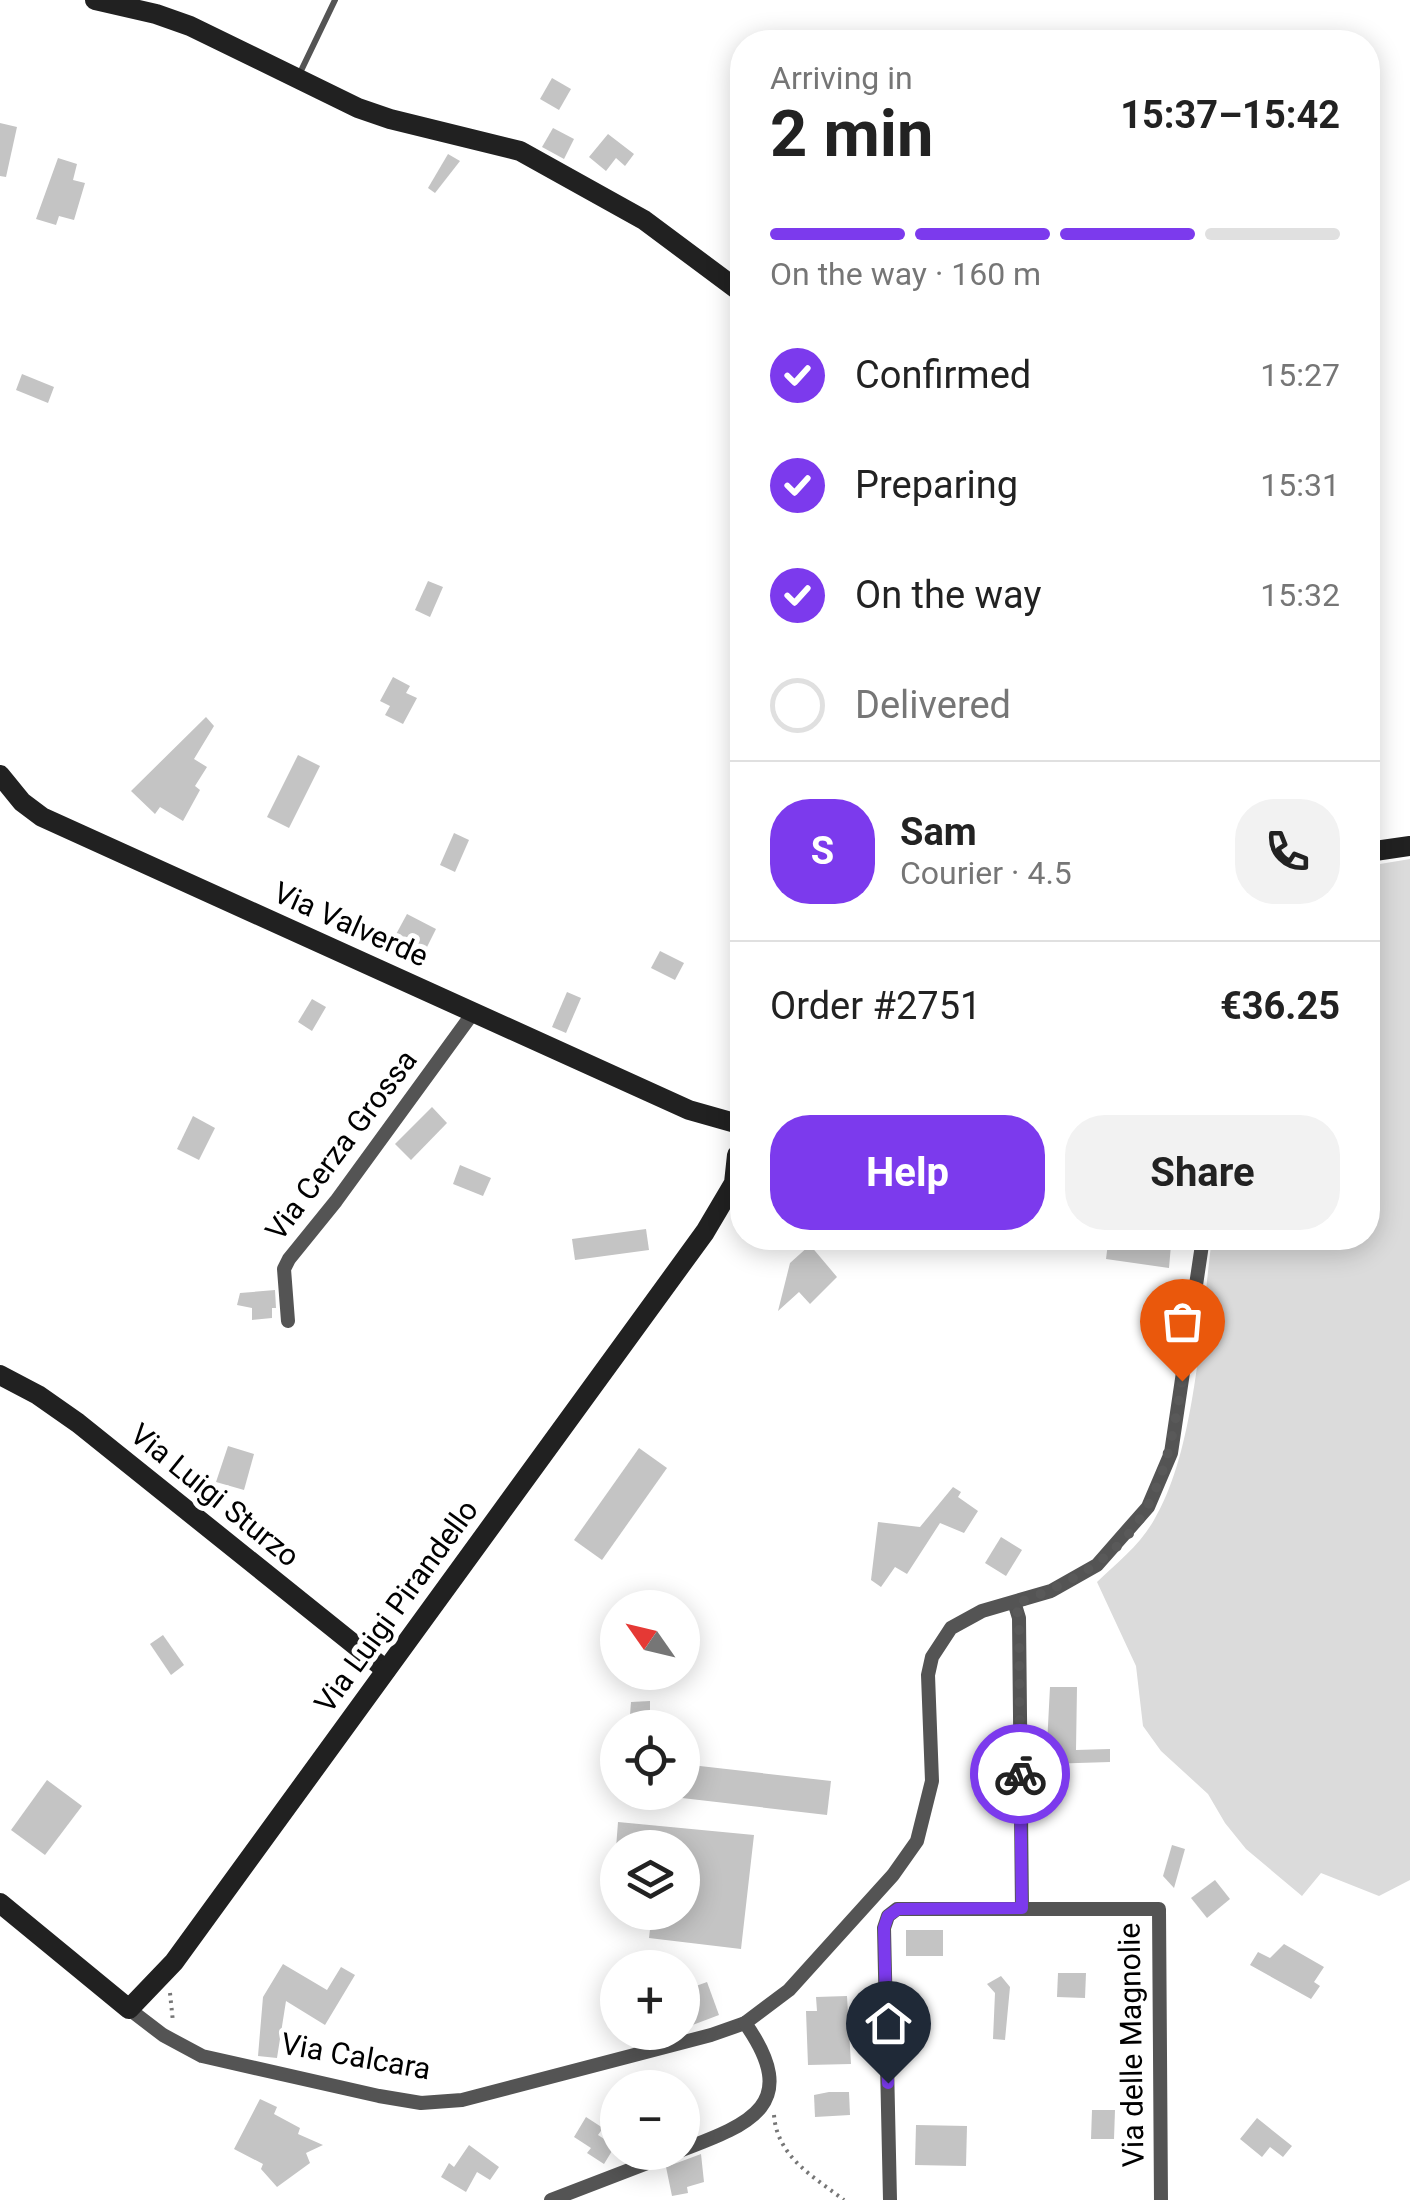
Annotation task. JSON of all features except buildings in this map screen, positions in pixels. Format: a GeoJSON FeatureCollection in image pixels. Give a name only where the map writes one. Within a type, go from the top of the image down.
{"type":"FeatureCollection","features":[{"type":"Feature","properties":{"kind":"street"},"geometry":{"type":"LineString","coordinates":[[96,0],[190,26],[390,119],[520,151],[644,220],[730,284]]}},
{"type":"Feature","properties":{"kind":"street","name":"Via Valverde"},"geometry":{"type":"LineString","coordinates":[[0,775],[22,802],[42,816],[689,1110],[730,1137]]}},
{"type":"Feature","properties":{"kind":"street"},"geometry":{"type":"LineString","coordinates":[[1380,850],[1410,846]]}},
{"type":"Feature","properties":{"kind":"street","name":"Via Cerza Grossa"},"geometry":{"type":"LineString","coordinates":[[288,1321],[284,1270],[288,1259],[336,1201],[473,1012]]}},
{"type":"Feature","properties":{"kind":"street"},"geometry":{"type":"LineString","coordinates":[[706,1232],[730,1191]]}},
{"type":"Feature","properties":{"kind":"street"},"geometry":{"type":"LineString","coordinates":[[706,1232],[730,1205]]}},
{"type":"Feature","properties":{"kind":"street","name":"Via Luigi Pirandello"},"geometry":{"type":"LineString","coordinates":[[129,2009],[174,1962],[706,1232]]}},
{"type":"Feature","properties":{"kind":"street"},"geometry":{"type":"LineString","coordinates":[[700,2143],[738,2129],[757,2116],[766,2101],[768,2070],[745,2024],[790,1990],[906,1858],[917,1840],[932,1781],[928,1675],[932,1658],[952,1628],[964,1618],[1051,1591],[1097,1565],[1131,1531],[1163,1478],[1171,1453],[1201,1250]]}},
{"type":"Feature","properties":{"kind":"street","name":"Via Luigi Sturzo"},"geometry":{"type":"LineString","coordinates":[[0,1375],[38,1394],[78,1423],[386,1670]]}},
{"type":"Feature","properties":{"kind":"street"},"geometry":{"type":"LineString","coordinates":[[890,2200],[884,1928],[888,1916],[898,1909],[1022,1908],[1019,1618],[1015,1604]]}},
{"type":"Feature","properties":{"kind":"street","name":"Via Calcara"},"geometry":{"type":"LineString","coordinates":[[0,1903],[163,2036],[202,2056],[421,2103],[462,2100],[745,2024]]}},
{"type":"Feature","properties":{"kind":"street","name":"Via delle Magnolie"},"geometry":{"type":"LineString","coordinates":[[1022,1908],[1159,1909],[1161,2200]]}},
{"type":"Feature","properties":{"kind":"street"},"geometry":{"type":"LineString","coordinates":[[551,2200],[629,2170]]}},
{"type":"Feature","properties":{"kind":"lane"},"geometry":{"type":"LineString","coordinates":[[298,78],[335,0]]}},
{"type":"Feature","properties":{"kind":"path"},"geometry":{"type":"LineString","coordinates":[[166,2024],[177,2031]]}},
{"type":"Feature","properties":{"kind":"path"},"geometry":{"type":"LineString","coordinates":[[774,2123],[793,2162],[844,2200]]}},
{"type":"Feature","properties":{"kind":"shaded area"},"geometry":{"type":"Polygon","coordinates":[[[1410,859],[1410,1880],[1379,1896],[1321,1873],[1302,1896],[1246,1849],[1208,1794],[1161,1751],[1143,1726],[1136,1666],[1097,1582],[1148,1529],[1168,1491],[1195,1384],[1211,1250],[1380,1250],[1380,864],[1410,859]]]}},
{"type":"Feature","properties":{"kind":"way so far"},"geometry":{"type":"LineString","coordinates":[[1020,1774],[1019,1618],[1015,1604],[1051,1591],[1097,1565],[1131,1531],[1163,1478],[1171,1453],[1182,1381]]}},
{"type":"Feature","properties":{"kind":"route"},"geometry":{"type":"LineString","coordinates":[[888,2083],[884,1928],[888,1916],[898,1909],[1022,1908],[1020,1774]]}}]}
